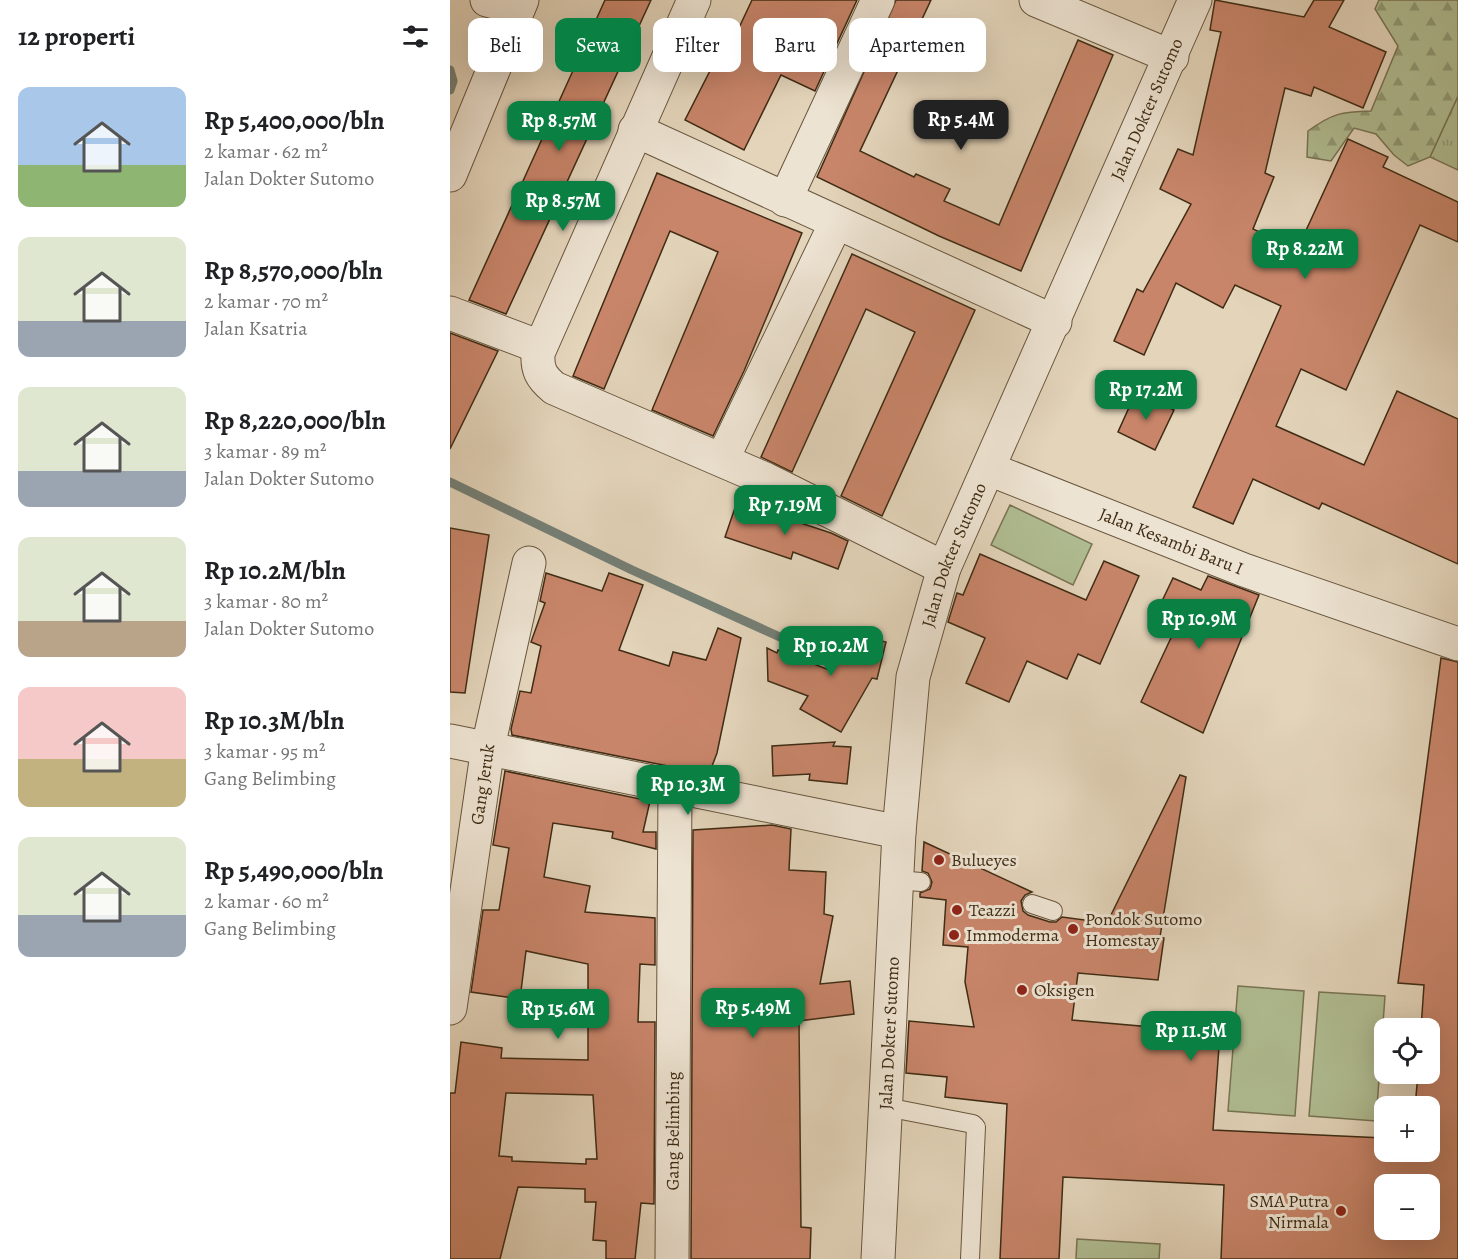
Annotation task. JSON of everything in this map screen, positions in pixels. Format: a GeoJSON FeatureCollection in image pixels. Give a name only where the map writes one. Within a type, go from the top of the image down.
{"type":"FeatureCollection","features":[{"type":"Feature","properties":{"kind":"street"},"geometry":{"type":"LineString","coordinates":[[694,0],[540,347],[537,366],[542,378],[554,388],[722,459],[945,568]]}},
{"type":"Feature","properties":{"kind":"street"},"geometry":{"type":"LineString","coordinates":[[784,200],[878,0]]}},
{"type":"Feature","properties":{"kind":"street"},"geometry":{"type":"LineString","coordinates":[[1036,0],[1172,57]]}},
{"type":"Feature","properties":{"kind":"street","name":"Jalan Dokter Sutomo"},"geometry":{"type":"LineString","coordinates":[[878,1259],[886,1107],[909,881],[899,832],[913,677],[945,568],[1172,57],[1195,0]]}},
{"type":"Feature","properties":{"kind":"street"},"geometry":{"type":"LineString","coordinates":[[450,175],[509,2]]}},
{"type":"Feature","properties":{"kind":"street"},"geometry":{"type":"LineString","coordinates":[[635,130],[1055,322]]}},
{"type":"Feature","properties":{"kind":"street"},"geometry":{"type":"LineString","coordinates":[[722,459],[836,223]]}},
{"type":"Feature","properties":{"kind":"street"},"geometry":{"type":"LineString","coordinates":[[450,313],[540,347]]}},
{"type":"Feature","properties":{"kind":"street","name":"Jalan Kesambi Baru I"},"geometry":{"type":"LineString","coordinates":[[989,469],[1244,570],[1458,644]]}},
{"type":"Feature","properties":{"kind":"street","name":"Gang Jeruk"},"geometry":{"type":"LineString","coordinates":[[450,1008],[488,747],[529,563]]}},
{"type":"Feature","properties":{"kind":"street"},"geometry":{"type":"LineString","coordinates":[[450,741],[899,832]]}},
{"type":"Feature","properties":{"kind":"street","name":"Gang Belimbing"},"geometry":{"type":"LineString","coordinates":[[672,1259],[675,788]]}},
{"type":"Feature","properties":{"kind":"lane"},"geometry":{"type":"LineString","coordinates":[[1032,904],[1053,911]]}},
{"type":"Feature","properties":{"kind":"lane"},"geometry":{"type":"LineString","coordinates":[[886,1107],[973,1124],[976,1127],[970,1259]]}},
{"type":"Feature","properties":{"kind":"green space"},"geometry":{"type":"Polygon","coordinates":[[[1379,0],[1458,0],[1458,96],[1430,157],[1408,166],[1394,155],[1376,134],[1354,128],[1331,161],[1307,157],[1308,131],[1324,120],[1338,115],[1371,111],[1398,46],[1375,9],[1379,0]]]}},
{"type":"Feature","properties":{"kind":"green space"},"geometry":{"type":"Polygon","coordinates":[[[1458,96],[1458,170],[1430,157],[1458,96]]]}},
{"type":"Feature","properties":{"kind":"green space"},"geometry":{"type":"Polygon","coordinates":[[[1010,505],[1092,544],[1073,585],[991,545],[1010,505]]]}},
{"type":"Feature","properties":{"kind":"green space"},"geometry":{"type":"Polygon","coordinates":[[[1238,986],[1304,991],[1295,1116],[1228,1111],[1238,986]]]}},
{"type":"Feature","properties":{"kind":"green space"},"geometry":{"type":"Polygon","coordinates":[[[1319,992],[1385,996],[1383,1018],[1374,1018],[1374,1084],[1379,1084],[1378,1096],[1374,1096],[1374,1121],[1309,1116],[1319,992]]]}},
{"type":"Feature","properties":{"kind":"green space"},"geometry":{"type":"Polygon","coordinates":[[[1077,1239],[1160,1244],[1159,1259],[1076,1259],[1077,1239]]]}},
{"type":"Feature","properties":{"kind":"building"},"geometry":{"type":"Polygon","coordinates":[[[605,0],[651,0],[641,22],[641,18],[597,18],[605,0]]]}},
{"type":"Feature","properties":{"kind":"building"},"geometry":{"type":"Polygon","coordinates":[[[752,0],[857,0],[837,43],[837,18],[753,18],[753,72],[824,72],[815,91],[781,75],[744,150],[685,120],[709,72],[741,72],[741,23],[752,0]]]}},
{"type":"Feature","properties":{"kind":"building"},"geometry":{"type":"Polygon","coordinates":[[[896,0],[931,0],[923,18],[888,18],[896,0]]]}},
{"type":"Feature","properties":{"kind":"building"},"geometry":{"type":"Polygon","coordinates":[[[1215,0],[1304,17],[1314,0],[1344,0],[1329,27],[1386,52],[1363,108],[1314,87],[1311,96],[1285,88],[1265,173],[1274,177],[1253,229],[1297,250],[1348,139],[1388,157],[1383,167],[1458,202],[1458,242],[1420,225],[1346,390],[1301,369],[1276,426],[1364,465],[1397,391],[1458,419],[1458,564],[1322,503],[1319,509],[1253,479],[1233,524],[1193,507],[1281,306],[1235,285],[1223,308],[1176,283],[1144,355],[1114,341],[1137,289],[1143,292],[1191,204],[1160,189],[1178,149],[1193,155],[1221,32],[1210,30],[1215,0]]]}},
{"type":"Feature","properties":{"kind":"building"},"geometry":{"type":"Polygon","coordinates":[[[1078,40],[1113,55],[1021,271],[939,236],[817,177],[864,72],[897,72],[860,151],[914,177],[916,174],[950,189],[944,201],[999,225],[1078,40]]]}},
{"type":"Feature","properties":{"kind":"building"},"geometry":{"type":"Polygon","coordinates":[[[572,72],[618,72],[506,314],[469,300],[572,72]]]}},
{"type":"Feature","properties":{"kind":"building"},"geometry":{"type":"Polygon","coordinates":[[[657,173],[802,233],[744,371],[713,436],[652,410],[718,252],[670,231],[604,389],[573,376],[657,173]]]}},
{"type":"Feature","properties":{"kind":"building"},"geometry":{"type":"Polygon","coordinates":[[[852,254],[975,310],[882,516],[841,496],[915,332],[866,309],[792,472],[761,457],[852,254]]]}},
{"type":"Feature","properties":{"kind":"building"},"geometry":{"type":"Polygon","coordinates":[[[450,333],[498,351],[450,449],[450,333]]]}},
{"type":"Feature","properties":{"kind":"building"},"geometry":{"type":"Polygon","coordinates":[[[1136,392],[1174,410],[1155,450],[1118,432],[1136,392]]]}},
{"type":"Feature","properties":{"kind":"building"},"geometry":{"type":"Polygon","coordinates":[[[737,502],[831,533],[848,541],[838,569],[793,552],[791,559],[725,537],[737,502]]]}},
{"type":"Feature","properties":{"kind":"building"},"geometry":{"type":"Polygon","coordinates":[[[450,528],[489,535],[465,693],[450,692],[450,528]]]}},
{"type":"Feature","properties":{"kind":"building"},"geometry":{"type":"Polygon","coordinates":[[[980,554],[1086,600],[1104,561],[1139,576],[1100,664],[1078,654],[1067,679],[1027,661],[1009,702],[966,683],[985,638],[948,622],[957,593],[963,595],[980,554]]]}},
{"type":"Feature","properties":{"kind":"building"},"geometry":{"type":"Polygon","coordinates":[[[546,573],[602,591],[609,573],[643,585],[619,650],[669,666],[673,652],[706,660],[718,628],[741,638],[717,753],[709,774],[679,766],[678,768],[512,735],[511,729],[520,691],[531,693],[541,646],[531,642],[545,603],[540,601],[546,573]]]}},
{"type":"Feature","properties":{"kind":"building"},"geometry":{"type":"Polygon","coordinates":[[[1208,576],[1259,595],[1203,733],[1141,702],[1184,610],[1162,601],[1173,578],[1201,590],[1208,576]]]}},
{"type":"Feature","properties":{"kind":"building"},"geometry":{"type":"Polygon","coordinates":[[[838,631],[886,642],[877,679],[872,678],[841,732],[800,709],[808,696],[768,681],[767,648],[829,670],[838,631]]]}},
{"type":"Feature","properties":{"kind":"building"},"geometry":{"type":"Polygon","coordinates":[[[1441,658],[1458,662],[1458,1259],[1221,1259],[1224,1185],[1063,1177],[1059,1259],[1000,1259],[1007,1104],[945,1097],[947,1077],[906,1073],[909,1021],[974,1027],[965,982],[968,947],[943,945],[946,900],[920,897],[920,893],[930,889],[932,882],[928,873],[922,871],[924,842],[1032,892],[1025,895],[1021,901],[1023,911],[1028,915],[1050,922],[1056,922],[1062,917],[1107,923],[1180,775],[1186,777],[1160,937],[1164,938],[1158,980],[1078,973],[1072,1020],[1220,1033],[1213,1130],[1374,1138],[1374,1162],[1440,1162],[1440,1096],[1416,1096],[1417,1084],[1440,1084],[1440,1018],[1422,1018],[1424,985],[1398,983],[1441,658]]]}},
{"type":"Feature","properties":{"kind":"building"},"geometry":{"type":"Polygon","coordinates":[[[835,742],[833,746],[851,747],[847,784],[809,780],[810,774],[773,776],[772,746],[835,742]]]}},
{"type":"Feature","properties":{"kind":"building"},"geometry":{"type":"Polygon","coordinates":[[[505,771],[650,801],[643,832],[656,832],[656,849],[612,838],[613,832],[553,823],[544,877],[590,886],[585,912],[655,918],[655,965],[640,964],[638,1022],[655,1022],[654,1204],[641,1203],[635,1259],[606,1259],[606,1241],[593,1240],[596,1202],[585,1202],[585,1189],[518,1187],[500,1259],[450,1259],[450,1093],[455,1093],[461,1042],[502,1048],[501,1058],[588,1060],[588,964],[526,951],[520,999],[471,992],[483,910],[499,910],[509,848],[493,845],[505,771]],[[506,1093],[499,1156],[512,1157],[512,1161],[586,1164],[586,1159],[597,1159],[593,1095],[506,1093]]]}},
{"type":"Feature","properties":{"kind":"building"},"geometry":{"type":"Polygon","coordinates":[[[772,825],[791,829],[789,870],[826,872],[824,914],[833,916],[820,984],[850,981],[854,1014],[799,1021],[801,1227],[811,1228],[810,1259],[691,1259],[693,830],[772,825]]]}},
{"type":"Feature","properties":{"kind":"waterway"},"geometry":{"type":"LineString","coordinates":[[450,70],[453,81],[450,90]]}},
{"type":"Feature","properties":{"kind":"waterway"},"geometry":{"type":"LineString","coordinates":[[450,482],[632,570],[824,657]]}},
{"type":"Feature","properties":{"kind":"place","name":"Bulueyes"},"geometry":{"type":"Point","coordinates":[939,860]}},
{"type":"Feature","properties":{"kind":"place","name":"Teazzi"},"geometry":{"type":"Point","coordinates":[957,910]}},
{"type":"Feature","properties":{"kind":"place","name":"Pondok Sutomo Homestay"},"geometry":{"type":"Point","coordinates":[1073,929]}},
{"type":"Feature","properties":{"kind":"place","name":"Immoderma"},"geometry":{"type":"Point","coordinates":[954,935]}},
{"type":"Feature","properties":{"kind":"place","name":"Oksigen"},"geometry":{"type":"Point","coordinates":[1022,990]}},
{"type":"Feature","properties":{"kind":"place","name":"SMA Putra Nirmala"},"geometry":{"type":"Point","coordinates":[1341,1211]}}]}
